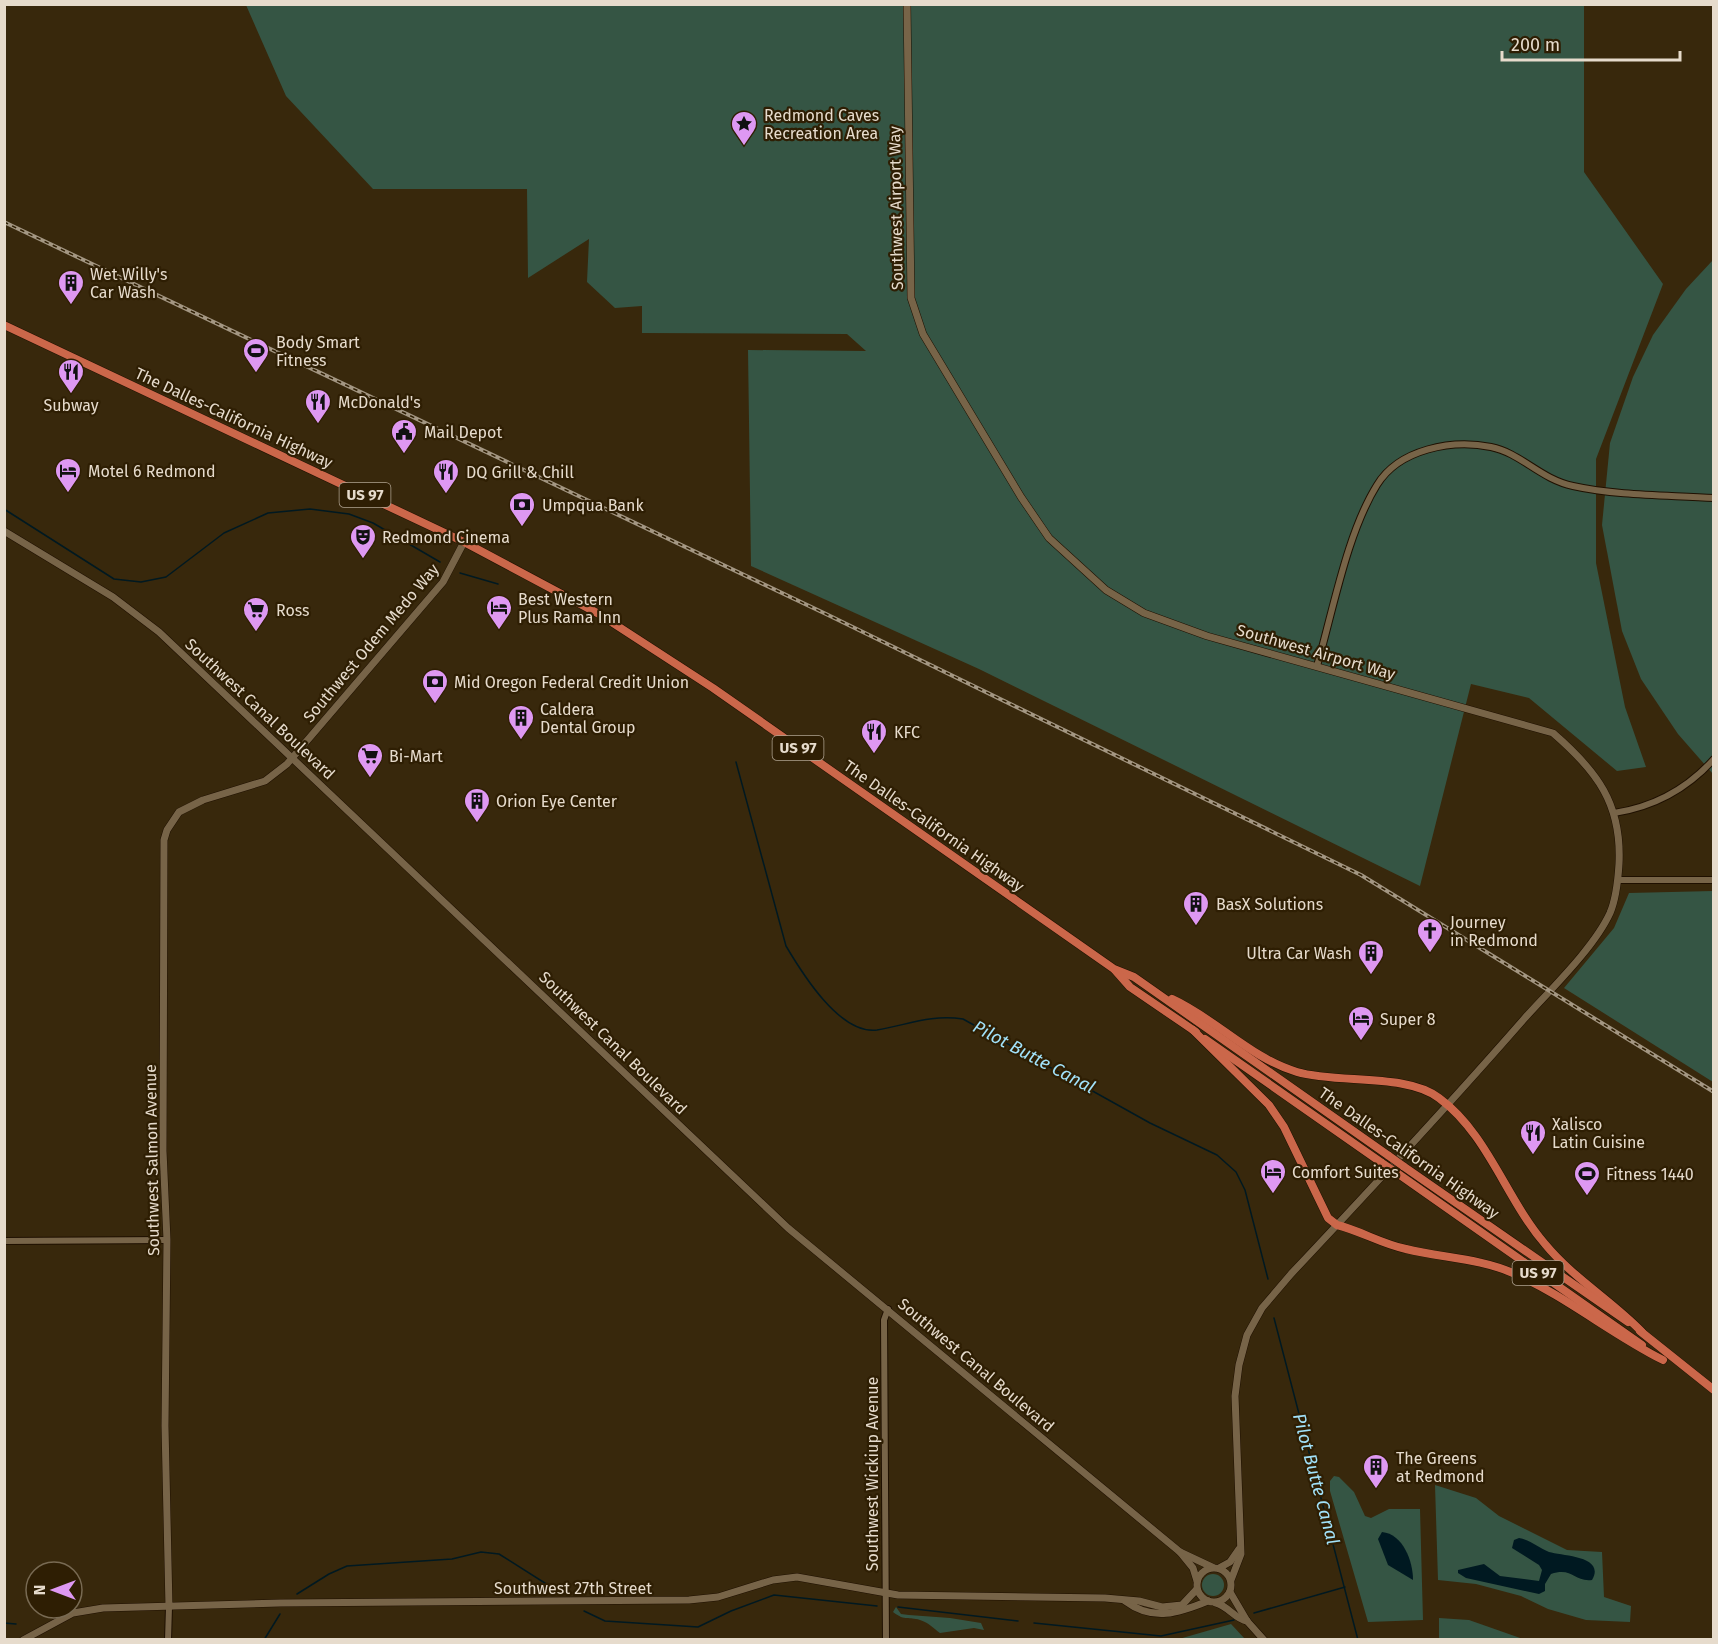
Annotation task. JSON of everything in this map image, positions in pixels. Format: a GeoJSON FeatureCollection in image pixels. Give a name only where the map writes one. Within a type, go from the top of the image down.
{"type":"FeatureCollection","features":[{"type":"Feature","properties":{"kind":"highway","name":"The Dalles-California Highway"},"geometry":{"type":"LineString","coordinates":[[4,325],[464,542],[533,577],[655,650],[1114,969],[1134,977],[1642,1332],[1713,1390]]}},
{"type":"Feature","properties":{"kind":"highway","name":"The Dalles-California Highway"},"geometry":{"type":"LineString","coordinates":[[1114,969],[1130,987],[1664,1360],[1683,1367]]}},
{"type":"Feature","properties":{"kind":"highway"},"geometry":{"type":"LineString","coordinates":[[1154,991],[1180,1003],[1250,1048],[1296,1071],[1317,1077],[1404,1084],[1438,1097],[1484,1148],[1525,1219],[1546,1246],[1642,1332]]}},
{"type":"Feature","properties":{"kind":"highway"},"geometry":{"type":"LineString","coordinates":[[1193,1030],[1269,1106],[1284,1126],[1328,1218],[1337,1225],[1407,1250],[1486,1263],[1510,1271],[1545,1289],[1632,1344],[1664,1360]]}},
{"type":"Feature","properties":{"kind":"main road","name":"Southwest Airport Way"},"geometry":{"type":"LineString","coordinates":[[907,4],[911,298],[923,334],[1015,488],[1049,538],[1072,562],[1106,590],[1144,613],[1207,636],[1553,733],[1579,755],[1602,786],[1614,813],[1621,837],[1618,880],[1610,913],[1590,942],[1262,1308],[1248,1335],[1239,1365],[1235,1396],[1239,1549],[1241,1554],[1231,1580]]}},
{"type":"Feature","properties":{"kind":"main road","name":"Southwest Canal Boulevard"},"geometry":{"type":"LineString","coordinates":[[4,531],[70,568],[134,612],[293,757],[788,1228],[1180,1552],[1196,1572],[1197,1585]]}},
{"type":"Feature","properties":{"kind":"main road","name":"Southwest Odem Medo Way"},"geometry":{"type":"LineString","coordinates":[[293,757],[443,582],[464,542]]}},
{"type":"Feature","properties":{"kind":"main road","name":"Southwest Salmon Avenue"},"geometry":{"type":"LineString","coordinates":[[169,1607],[165,1426],[167,1240],[163,980],[163,869],[167,830],[179,812],[203,800],[265,781],[280,771],[293,757]]}},
{"type":"Feature","properties":{"kind":"main road"},"geometry":{"type":"LineString","coordinates":[[1239,1549],[1230,1562],[1203,1572],[1197,1585],[1211,1601],[1224,1605],[1240,1620],[1247,1621]]}},
{"type":"Feature","properties":{"kind":"main road"},"geometry":{"type":"LineString","coordinates":[[1180,1552],[1216,1568],[1231,1580],[1230,1592],[1247,1621],[1263,1640]]}},
{"type":"Feature","properties":{"kind":"main road","name":"Southwest 27th Street"},"geometry":{"type":"LineString","coordinates":[[23,1640],[73,1613],[103,1608],[291,1603],[689,1600],[718,1597],[773,1580],[796,1577],[886,1593],[1105,1598],[1173,1607],[1182,1605],[1197,1585]]}},
{"type":"Feature","properties":{"kind":"main road"},"geometry":{"type":"LineString","coordinates":[[1211,1601],[1221,1600],[1230,1592]]}},
{"type":"Feature","properties":{"kind":"main road","name":"Southwest 27th Street"},"geometry":{"type":"LineString","coordinates":[[1125,1601],[1133,1607],[1169,1615],[1211,1601]]}},
{"type":"Feature","properties":{"kind":"street"},"geometry":{"type":"LineString","coordinates":[[1317,666],[1356,530],[1377,483],[1406,457],[1440,446],[1470,444],[1493,447],[1522,460],[1544,477],[1573,486],[1713,498]]}},
{"type":"Feature","properties":{"kind":"street"},"geometry":{"type":"LineString","coordinates":[[1614,813],[1638,809],[1670,796],[1704,771],[1713,759]]}},
{"type":"Feature","properties":{"kind":"street"},"geometry":{"type":"LineString","coordinates":[[1618,880],[1713,880]]}},
{"type":"Feature","properties":{"kind":"street"},"geometry":{"type":"LineString","coordinates":[[4,1241],[167,1240]]}},
{"type":"Feature","properties":{"kind":"street","name":"Southwest Wickiup Avenue"},"geometry":{"type":"LineString","coordinates":[[886,1640],[884,1320],[888,1309]]}},
{"type":"Feature","properties":{"kind":"street","name":"Southwest Salmon Avenue"},"geometry":{"type":"LineString","coordinates":[[168,1640],[169,1607]]}},
{"type":"Feature","properties":{"kind":"green space"},"geometry":{"type":"Polygon","coordinates":[[[246,5],[1584,5],[1584,172],[1663,284],[1596,459],[1596,563],[1625,707],[1646,767],[1617,771],[1529,698],[1471,684],[1420,886],[979,669],[751,566],[748,350],[866,351],[847,334],[642,333],[642,306],[615,308],[587,282],[589,239],[528,278],[527,189],[373,189],[286,96],[246,5]]]}},
{"type":"Feature","properties":{"kind":"green space"},"geometry":{"type":"Polygon","coordinates":[[[1713,260],[1713,774],[1678,734],[1641,679],[1622,631],[1602,525],[1610,443],[1633,377],[1653,335],[1686,289],[1713,260]]]}},
{"type":"Feature","properties":{"kind":"green space"},"geometry":{"type":"Polygon","coordinates":[[[1714,891],[1713,1082],[1564,988],[1614,928],[1629,893],[1714,891]]]}},
{"type":"Feature","properties":{"kind":"green space","name":"The Greens at Redmond"},"geometry":{"type":"Polygon","coordinates":[[[1334,1476],[1339,1477],[1354,1492],[1365,1516],[1371,1518],[1389,1509],[1420,1509],[1423,1620],[1368,1622],[1330,1491],[1330,1481],[1334,1476]]]}},
{"type":"Feature","properties":{"kind":"green space","name":"The Greens at Redmond"},"geometry":{"type":"Polygon","coordinates":[[[1435,1485],[1476,1498],[1499,1516],[1567,1550],[1602,1552],[1604,1597],[1631,1606],[1630,1622],[1586,1620],[1548,1609],[1521,1596],[1476,1584],[1438,1580],[1435,1485]]]}},
{"type":"Feature","properties":{"kind":"green space"},"geometry":{"type":"Polygon","coordinates":[[[1213,1574],[1221,1577],[1224,1585],[1221,1593],[1213,1596],[1205,1593],[1202,1585],[1205,1577],[1213,1574]]]}},
{"type":"Feature","properties":{"kind":"green space"},"geometry":{"type":"Polygon","coordinates":[[[896,1607],[901,1614],[981,1623],[984,1630],[974,1628],[940,1633],[923,1621],[897,1615],[893,1612],[896,1607]]]}},
{"type":"Feature","properties":{"kind":"green space"},"geometry":{"type":"Polygon","coordinates":[[[1439,1618],[1469,1620],[1523,1639],[1439,1639],[1439,1618]]]}},
{"type":"Feature","properties":{"kind":"green space"},"geometry":{"type":"Polygon","coordinates":[[[1231,1624],[1245,1639],[1179,1639],[1231,1624]]]}},
{"type":"Feature","properties":{"kind":"water"},"geometry":{"type":"Polygon","coordinates":[[[1382,1532],[1396,1538],[1401,1543],[1409,1557],[1413,1580],[1388,1565],[1378,1539],[1382,1532]]]}},
{"type":"Feature","properties":{"kind":"water"},"geometry":{"type":"Polygon","coordinates":[[[1519,1538],[1549,1552],[1581,1558],[1588,1562],[1593,1566],[1595,1572],[1592,1580],[1558,1572],[1551,1574],[1545,1584],[1545,1591],[1539,1594],[1466,1578],[1458,1573],[1458,1570],[1484,1564],[1500,1576],[1539,1581],[1542,1570],[1539,1565],[1512,1548],[1514,1540],[1519,1538]]]}},
{"type":"Feature","properties":{"kind":"waterway","name":"Pilot Butte Canal"},"geometry":{"type":"LineString","coordinates":[[4,509],[114,579],[141,582],[166,577],[224,533],[268,513],[310,509],[349,514],[373,523],[440,562]]}},
{"type":"Feature","properties":{"kind":"waterway","name":"Pilot Butte Canal"},"geometry":{"type":"LineString","coordinates":[[460,573],[498,584]]}},
{"type":"Feature","properties":{"kind":"waterway","name":"Pilot Butte Canal"},"geometry":{"type":"LineString","coordinates":[[736,762],[786,946],[812,986],[836,1013],[849,1023],[863,1029],[877,1030],[930,1019],[963,1019],[1150,1123],[1217,1155],[1236,1172],[1245,1190],[1268,1279]]}},
{"type":"Feature","properties":{"kind":"waterway","name":"Pilot Butte Canal"},"geometry":{"type":"LineString","coordinates":[[1274,1318],[1358,1640]]}},
{"type":"Feature","properties":{"kind":"waterway"},"geometry":{"type":"LineString","coordinates":[[297,1594],[329,1574],[347,1566],[452,1559],[481,1552],[499,1554],[559,1592]]}},
{"type":"Feature","properties":{"kind":"waterway"},"geometry":{"type":"LineString","coordinates":[[1254,1613],[1345,1587]]}},
{"type":"Feature","properties":{"kind":"waterway"},"geometry":{"type":"LineString","coordinates":[[584,1611],[605,1621],[698,1627],[731,1611],[774,1595],[877,1606]]}},
{"type":"Feature","properties":{"kind":"waterway"},"geometry":{"type":"LineString","coordinates":[[898,1607],[1018,1621]]}},
{"type":"Feature","properties":{"kind":"waterway"},"geometry":{"type":"LineString","coordinates":[[264,1640],[280,1614]]}},
{"type":"Feature","properties":{"kind":"waterway"},"geometry":{"type":"LineString","coordinates":[[1034,1623],[1161,1636],[1234,1620]]}},
{"type":"Feature","properties":{"kind":"waterway"},"geometry":{"type":"LineString","coordinates":[[4,1623],[16,1624]]}},
{"type":"Feature","properties":{"kind":"railway"},"geometry":{"type":"LineString","coordinates":[[4,222],[826,614],[1361,875],[1714,1092]]}},
{"type":"Feature","properties":{"kind":"place","name":"Redmond Caves Recreation Area"},"geometry":{"type":"Point","coordinates":[744,147]}},
{"type":"Feature","properties":{"kind":"place","name":"Wet Willy's Car Wash"},"geometry":{"type":"Point","coordinates":[71,306]}},
{"type":"Feature","properties":{"kind":"place","name":"Body Smart Fitness"},"geometry":{"type":"Point","coordinates":[256,374]}},
{"type":"Feature","properties":{"kind":"place","name":"Subway"},"geometry":{"type":"Point","coordinates":[71,395]}},
{"type":"Feature","properties":{"kind":"place","name":"McDonald's"},"geometry":{"type":"Point","coordinates":[318,425]}},
{"type":"Feature","properties":{"kind":"place","name":"Mail Depot"},"geometry":{"type":"Point","coordinates":[404,455]}},
{"type":"Feature","properties":{"kind":"place","name":"Motel 6 Redmond"},"geometry":{"type":"Point","coordinates":[68,494]}},
{"type":"Feature","properties":{"kind":"place","name":"DQ Grill & Chill"},"geometry":{"type":"Point","coordinates":[446,495]}},
{"type":"Feature","properties":{"kind":"place","name":"Umpqua Bank"},"geometry":{"type":"Point","coordinates":[522,528]}},
{"type":"Feature","properties":{"kind":"place","name":"Redmond Cinema"},"geometry":{"type":"Point","coordinates":[363,560]}},
{"type":"Feature","properties":{"kind":"place","name":"Best Western Plus Rama Inn"},"geometry":{"type":"Point","coordinates":[499,631]}},
{"type":"Feature","properties":{"kind":"place","name":"Ross"},"geometry":{"type":"Point","coordinates":[256,633]}},
{"type":"Feature","properties":{"kind":"place","name":"Mid Oregon Federal Credit Union"},"geometry":{"type":"Point","coordinates":[435,705]}},
{"type":"Feature","properties":{"kind":"place","name":"Caldera Dental Group"},"geometry":{"type":"Point","coordinates":[521,741]}},
{"type":"Feature","properties":{"kind":"place","name":"KFC"},"geometry":{"type":"Point","coordinates":[874,755]}},
{"type":"Feature","properties":{"kind":"place","name":"Bi-Mart"},"geometry":{"type":"Point","coordinates":[370,779]}},
{"type":"Feature","properties":{"kind":"place","name":"Orion Eye Center"},"geometry":{"type":"Point","coordinates":[477,824]}},
{"type":"Feature","properties":{"kind":"place","name":"BasX Solutions"},"geometry":{"type":"Point","coordinates":[1196,927]}},
{"type":"Feature","properties":{"kind":"place","name":"Journey in Redmond"},"geometry":{"type":"Point","coordinates":[1430,954]}},
{"type":"Feature","properties":{"kind":"place","name":"Ultra Car Wash"},"geometry":{"type":"Point","coordinates":[1371,976]}},
{"type":"Feature","properties":{"kind":"place","name":"Super 8"},"geometry":{"type":"Point","coordinates":[1361,1042]}},
{"type":"Feature","properties":{"kind":"place","name":"Xalisco Latin Cuisine"},"geometry":{"type":"Point","coordinates":[1533,1156]}},
{"type":"Feature","properties":{"kind":"place","name":"Comfort Suites"},"geometry":{"type":"Point","coordinates":[1273,1195]}},
{"type":"Feature","properties":{"kind":"place","name":"Fitness 1440"},"geometry":{"type":"Point","coordinates":[1587,1197]}},
{"type":"Feature","properties":{"kind":"place","name":"The Greens at Redmond"},"geometry":{"type":"Point","coordinates":[1376,1490]}}]}
